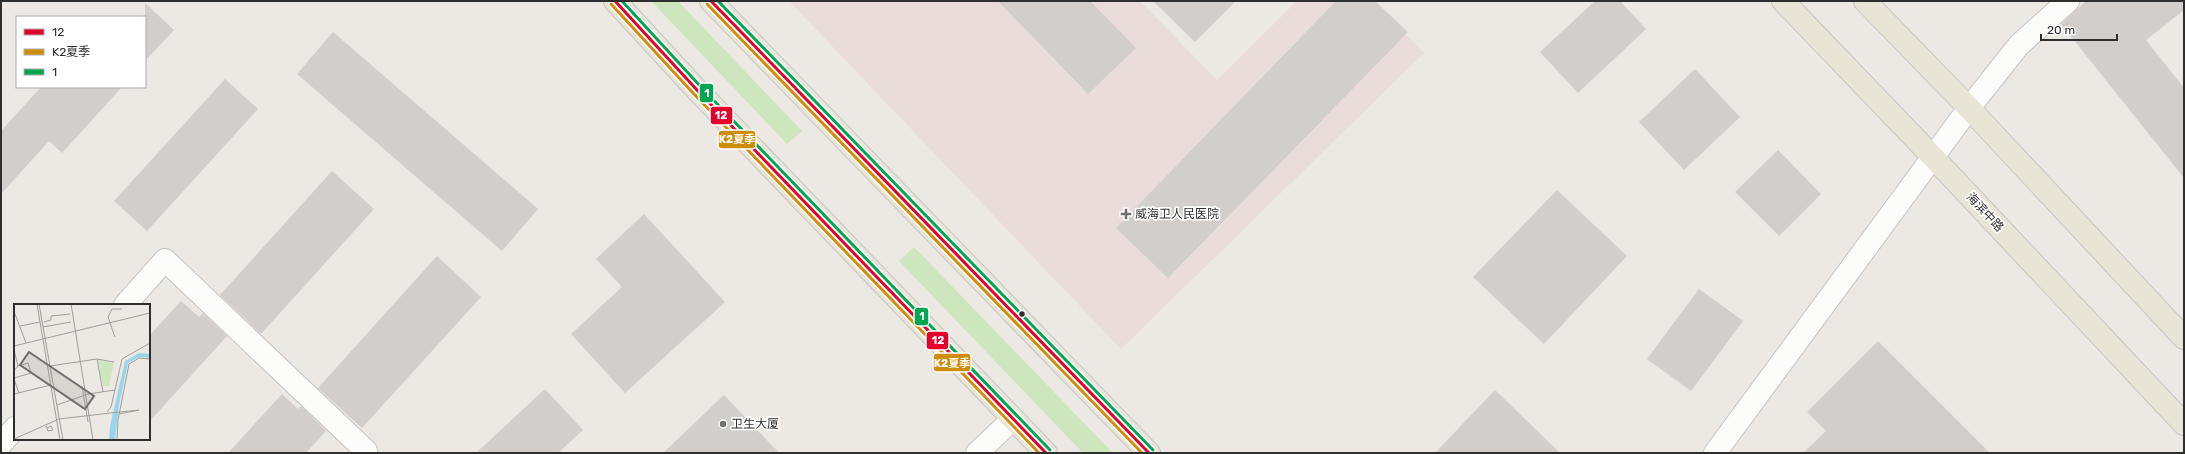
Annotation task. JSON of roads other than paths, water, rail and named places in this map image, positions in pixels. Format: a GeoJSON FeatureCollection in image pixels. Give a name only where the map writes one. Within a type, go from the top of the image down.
{"type":"FeatureCollection","features":[{"type":"Feature","properties":{"kind":"main road"},"geometry":{"type":"LineString","coordinates":[[615,1],[1046,453]]}},
{"type":"Feature","properties":{"kind":"main road"},"geometry":{"type":"LineString","coordinates":[[711,1],[1149,453]]}},
{"type":"Feature","properties":{"kind":"main road","name":"海滨中路"},"geometry":{"type":"LineString","coordinates":[[1783,1],[1932,156],[2184,424]]}},
{"type":"Feature","properties":{"kind":"main road"},"geometry":{"type":"LineString","coordinates":[[1865,1],[1969,108],[2184,338]]}},
{"type":"Feature","properties":{"kind":"street"},"geometry":{"type":"LineString","coordinates":[[1715,453],[1932,156],[1969,108],[2019,45],[2068,1]]}},
{"type":"Feature","properties":{"kind":"street"},"geometry":{"type":"LineString","coordinates":[[126,304],[165,260],[360,445],[366,451],[364,453]]}},
{"type":"Feature","properties":{"kind":"street"},"geometry":{"type":"LineString","coordinates":[[977,453],[1013,419]]}},
{"type":"Feature","properties":{"kind":"street"},"geometry":{"type":"LineString","coordinates":[[1,444],[14,429]]}},
{"type":"Feature","properties":{"kind":"place","name":"威海卫人民医院"},"geometry":{"type":"Point","coordinates":[1126,214]}},
{"type":"Feature","properties":{"kind":"place","name":"卫生大厦"},"geometry":{"type":"Point","coordinates":[723,424]}}]}
